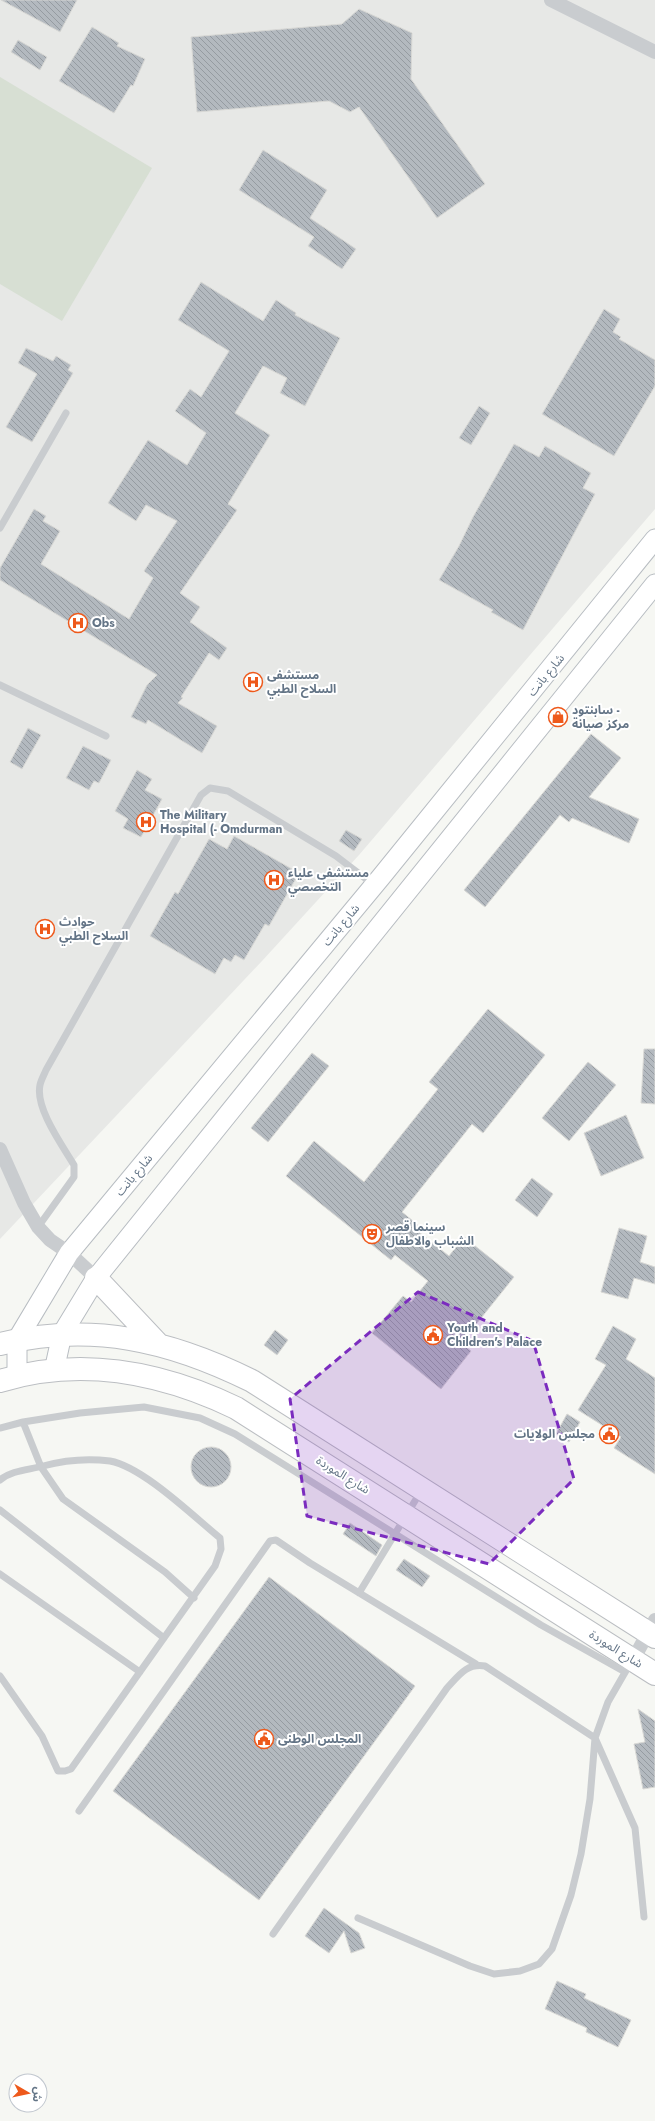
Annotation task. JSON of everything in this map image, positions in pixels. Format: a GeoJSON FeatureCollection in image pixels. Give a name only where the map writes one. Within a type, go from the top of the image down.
{"type":"FeatureCollection","features":[{"type":"Feature","properties":{"kind":"main road","name":"شارع بانت"},"geometry":{"type":"LineString","coordinates":[[9,1342],[69,1253],[374,885],[655,539]]}},
{"type":"Feature","properties":{"kind":"main road"},"geometry":{"type":"LineString","coordinates":[[54,1371],[62,1334],[96,1278],[655,584]]}},
{"type":"Feature","properties":{"kind":"main road"},"geometry":{"type":"LineString","coordinates":[[96,1278],[158,1344]]}},
{"type":"Feature","properties":{"kind":"main road"},"geometry":{"type":"LineString","coordinates":[[8,1378],[9,1342],[62,1334],[106,1335],[158,1344],[201,1358],[252,1382],[422,1489],[653,1630]]}},
{"type":"Feature","properties":{"kind":"main road","name":"شارع الموردة"},"geometry":{"type":"LineString","coordinates":[[8,1378],[54,1371],[100,1368],[151,1376],[187,1387],[217,1399],[236,1408],[402,1525],[629,1666],[655,1674]]}},
{"type":"Feature","properties":{"kind":"street"},"geometry":{"type":"LineString","coordinates":[[551,0],[655,52]]}},
{"type":"Feature","properties":{"kind":"street"},"geometry":{"type":"LineString","coordinates":[[0,1149],[24,1203],[38,1227],[50,1240],[69,1253],[96,1278]]}},
{"type":"Feature","properties":{"kind":"street"},"geometry":{"type":"LineString","coordinates":[[629,1666],[653,1630]]}},
{"type":"Feature","properties":{"kind":"lane"},"geometry":{"type":"LineString","coordinates":[[0,528],[66,413]]}},
{"type":"Feature","properties":{"kind":"lane"},"geometry":{"type":"LineString","coordinates":[[0,685],[106,736]]}},
{"type":"Feature","properties":{"kind":"lane"},"geometry":{"type":"LineString","coordinates":[[38,1227],[74,1177],[75,1171],[74,1165],[46,1118],[40,1100],[40,1085],[50,1063],[200,795],[210,788],[228,791],[336,856],[374,885]]}},
{"type":"Feature","properties":{"kind":"lane"},"geometry":{"type":"LineString","coordinates":[[0,1428],[22,1422],[121,1408],[144,1407],[200,1418],[235,1434],[402,1525]]}},
{"type":"Feature","properties":{"kind":"lane"},"geometry":{"type":"LineString","coordinates":[[22,1422],[41,1466],[63,1499],[165,1572],[194,1598]]}},
{"type":"Feature","properties":{"kind":"lane"},"geometry":{"type":"LineString","coordinates":[[0,1480],[17,1472],[65,1460],[110,1461],[142,1475],[220,1538],[221,1549],[215,1566],[194,1598],[71,1769],[58,1771],[42,1736],[0,1676]]}},
{"type":"Feature","properties":{"kind":"lane"},"geometry":{"type":"LineString","coordinates":[[359,1593],[402,1525],[422,1489]]}},
{"type":"Feature","properties":{"kind":"lane"},"geometry":{"type":"LineString","coordinates":[[0,1510],[164,1638]]}},
{"type":"Feature","properties":{"kind":"lane"},"geometry":{"type":"LineString","coordinates":[[79,1811],[270,1541],[276,1540],[359,1593],[476,1664],[486,1666],[595,1738],[635,1828],[644,1917]]}},
{"type":"Feature","properties":{"kind":"lane"},"geometry":{"type":"LineString","coordinates":[[0,1574],[140,1672]]}},
{"type":"Feature","properties":{"kind":"lane"},"geometry":{"type":"LineString","coordinates":[[273,1934],[447,1688],[466,1668],[476,1664]]}},
{"type":"Feature","properties":{"kind":"lane"},"geometry":{"type":"LineString","coordinates":[[358,1918],[470,1966],[494,1974],[520,1971],[539,1964],[552,1949],[571,1895],[582,1854],[590,1799],[595,1738],[608,1702],[629,1666]]}},
{"type":"Feature","properties":{"kind":"highlighted area"},"geometry":{"type":"Polygon","coordinates":[[[418,1292],[533,1341],[574,1479],[489,1564],[307,1516],[290,1399],[418,1292]]]}},
{"type":"Feature","properties":{"kind":"shaded area","name":"مستشفى السلاح الطبي"},"geometry":{"type":"Polygon","coordinates":[[[0,0],[655,0],[655,509],[359,855],[262,961],[0,1239],[0,0]]]}},
{"type":"Feature","properties":{"kind":"shaded area"},"geometry":{"type":"Polygon","coordinates":[[[0,77],[152,168],[62,321],[0,284],[0,77]]]}},
{"type":"Feature","properties":{"kind":"building"},"geometry":{"type":"Polygon","coordinates":[[[1,0],[77,0],[60,32],[1,0]]]}},
{"type":"Feature","properties":{"kind":"building"},"geometry":{"type":"Polygon","coordinates":[[[359,9],[412,33],[411,79],[485,184],[437,218],[359,107],[350,112],[329,101],[197,112],[191,37],[342,24],[359,9]]]}},
{"type":"Feature","properties":{"kind":"building"},"geometry":{"type":"Polygon","coordinates":[[[92,27],[119,43],[117,46],[145,59],[133,86],[131,85],[114,113],[59,81],[92,27]]]}},
{"type":"Feature","properties":{"kind":"building"},"geometry":{"type":"Polygon","coordinates":[[[18,40],[47,57],[40,70],[11,52],[18,40]]]}},
{"type":"Feature","properties":{"kind":"building"},"geometry":{"type":"Polygon","coordinates":[[[263,150],[327,190],[310,218],[356,249],[342,269],[308,246],[314,237],[239,190],[263,150]]]}},
{"type":"Feature","properties":{"kind":"building"},"geometry":{"type":"Polygon","coordinates":[[[201,282],[263,321],[276,300],[296,313],[295,315],[340,338],[305,406],[280,393],[287,378],[263,366],[235,413],[270,435],[228,504],[237,510],[180,593],[200,607],[190,622],[227,648],[219,660],[209,653],[181,697],[183,698],[178,703],[217,726],[202,753],[148,720],[146,724],[131,717],[147,685],[157,675],[0,580],[0,568],[34,509],[46,516],[43,521],[60,531],[41,564],[129,619],[153,578],[144,571],[177,521],[146,505],[136,521],[108,503],[148,440],[187,465],[206,433],[175,411],[190,389],[201,397],[229,351],[178,320],[201,282]]]}},
{"type":"Feature","properties":{"kind":"building"},"geometry":{"type":"Polygon","coordinates":[[[604,309],[620,319],[613,332],[621,337],[619,339],[655,360],[655,386],[614,456],[542,414],[604,309]]]}},
{"type":"Feature","properties":{"kind":"building"},"geometry":{"type":"Polygon","coordinates":[[[26,348],[53,361],[56,356],[71,365],[68,370],[73,373],[32,442],[6,427],[37,374],[18,363],[26,348]]]}},
{"type":"Feature","properties":{"kind":"building"},"geometry":{"type":"Polygon","coordinates":[[[479,406],[490,413],[471,445],[459,438],[479,406]]]}},
{"type":"Feature","properties":{"kind":"building"},"geometry":{"type":"Polygon","coordinates":[[[514,444],[539,457],[545,446],[591,473],[583,488],[595,494],[523,630],[491,612],[493,610],[439,580],[514,444]]]}},
{"type":"Feature","properties":{"kind":"building"},"geometry":{"type":"Polygon","coordinates":[[[28,728],[41,735],[22,769],[10,762],[28,728]]]}},
{"type":"Feature","properties":{"kind":"building"},"geometry":{"type":"Polygon","coordinates":[[[591,734],[621,758],[589,797],[639,819],[629,843],[572,818],[569,822],[560,815],[485,907],[464,890],[591,734]]]}},
{"type":"Feature","properties":{"kind":"building"},"geometry":{"type":"Polygon","coordinates":[[[83,746],[111,760],[99,783],[94,781],[89,790],[66,778],[83,746]]]}},
{"type":"Feature","properties":{"kind":"building"},"geometry":{"type":"Polygon","coordinates":[[[137,770],[152,779],[145,790],[162,799],[141,837],[123,828],[128,819],[115,811],[137,770]]]}},
{"type":"Feature","properties":{"kind":"building"},"geometry":{"type":"Polygon","coordinates":[[[346,830],[362,839],[354,851],[339,841],[346,830]]]}},
{"type":"Feature","properties":{"kind":"building"},"geometry":{"type":"Polygon","coordinates":[[[234,836],[299,873],[269,926],[265,924],[244,960],[235,955],[231,962],[224,958],[215,974],[150,936],[175,892],[178,894],[209,839],[227,849],[234,836]]]}},
{"type":"Feature","properties":{"kind":"building"},"geometry":{"type":"Polygon","coordinates":[[[488,1009],[545,1055],[483,1133],[472,1124],[402,1212],[419,1226],[415,1229],[449,1256],[464,1237],[514,1277],[461,1343],[471,1351],[441,1389],[372,1333],[403,1296],[411,1302],[428,1281],[395,1255],[391,1260],[286,1176],[314,1141],[364,1182],[438,1089],[429,1082],[488,1009]]]}},
{"type":"Feature","properties":{"kind":"building"},"geometry":{"type":"Polygon","coordinates":[[[644,1049],[655,1049],[655,1104],[641,1103],[644,1049]]]}},
{"type":"Feature","properties":{"kind":"building"},"geometry":{"type":"Polygon","coordinates":[[[312,1053],[329,1066],[268,1142],[251,1128],[312,1053]]]}},
{"type":"Feature","properties":{"kind":"building"},"geometry":{"type":"Polygon","coordinates":[[[588,1062],[616,1085],[569,1141],[542,1118],[588,1062]]]}},
{"type":"Feature","properties":{"kind":"building"},"geometry":{"type":"Polygon","coordinates":[[[626,1115],[644,1158],[601,1176],[584,1133],[626,1115]]]}},
{"type":"Feature","properties":{"kind":"building"},"geometry":{"type":"Polygon","coordinates":[[[532,1178],[553,1194],[537,1217],[515,1200],[532,1178]]]}},
{"type":"Feature","properties":{"kind":"building"},"geometry":{"type":"Polygon","coordinates":[[[619,1228],[647,1236],[640,1262],[655,1267],[655,1284],[634,1278],[628,1299],[601,1292],[619,1228]]]}},
{"type":"Feature","properties":{"kind":"building"},"geometry":{"type":"Polygon","coordinates":[[[613,1326],[636,1339],[626,1359],[655,1378],[655,1474],[614,1448],[621,1437],[578,1410],[606,1365],[595,1359],[613,1326]]]}},
{"type":"Feature","properties":{"kind":"building"},"geometry":{"type":"Polygon","coordinates":[[[275,1330],[288,1340],[277,1355],[264,1345],[275,1330]]]}},
{"type":"Feature","properties":{"kind":"building"},"geometry":{"type":"Polygon","coordinates":[[[567,1414],[580,1422],[569,1442],[556,1434],[567,1414]]]}},
{"type":"Feature","properties":{"kind":"building"},"geometry":{"type":"Polygon","coordinates":[[[211,1447],[222,1450],[228,1456],[231,1467],[228,1478],[222,1484],[211,1487],[200,1484],[194,1478],[191,1467],[194,1456],[200,1450],[211,1447]]]}},
{"type":"Feature","properties":{"kind":"building"},"geometry":{"type":"Polygon","coordinates":[[[350,1523],[382,1545],[376,1556],[343,1534],[350,1523]]]}},
{"type":"Feature","properties":{"kind":"building"},"geometry":{"type":"Polygon","coordinates":[[[404,1559],[430,1576],[422,1587],[396,1570],[404,1559]]]}},
{"type":"Feature","properties":{"kind":"building","name":"المجلس الوطنى"},"geometry":{"type":"Polygon","coordinates":[[[269,1577],[415,1686],[259,1900],[113,1791],[269,1577]]]}},
{"type":"Feature","properties":{"kind":"building"},"geometry":{"type":"Polygon","coordinates":[[[638,1709],[655,1721],[655,1787],[643,1789],[634,1744],[645,1742],[638,1709]]]}},
{"type":"Feature","properties":{"kind":"building"},"geometry":{"type":"Polygon","coordinates":[[[324,1908],[359,1933],[365,1948],[351,1953],[344,1931],[329,1953],[305,1936],[324,1908]]]}},
{"type":"Feature","properties":{"kind":"building"},"geometry":{"type":"Polygon","coordinates":[[[557,1981],[586,1994],[584,1998],[631,2020],[618,2047],[586,2032],[587,2028],[545,2009],[557,1981]]]}},
{"type":"Feature","properties":{"kind":"place","name":"Obs"},"geometry":{"type":"Point","coordinates":[78,623]}},
{"type":"Feature","properties":{"kind":"place","name":"مستشفى السلاح الطبي"},"geometry":{"type":"Point","coordinates":[253,682]}},
{"type":"Feature","properties":{"kind":"place","name":"سابنتود - مركز صيانة"},"geometry":{"type":"Point","coordinates":[558,717]}},
{"type":"Feature","properties":{"kind":"place","name":"The Military Hospital (- Omdurman"},"geometry":{"type":"Point","coordinates":[146,822]}},
{"type":"Feature","properties":{"kind":"place","name":"مستشفى علياء التخصصي"},"geometry":{"type":"Point","coordinates":[274,880]}},
{"type":"Feature","properties":{"kind":"place","name":"حوادث السلاح الطبي"},"geometry":{"type":"Point","coordinates":[45,929]}},
{"type":"Feature","properties":{"kind":"place","name":"سينما قصر الشباب والاطفال"},"geometry":{"type":"Point","coordinates":[372,1234]}},
{"type":"Feature","properties":{"kind":"place","name":"Youth and Children's Palace"},"geometry":{"type":"Point","coordinates":[433,1335]}},
{"type":"Feature","properties":{"kind":"place","name":"مجلس الولايات"},"geometry":{"type":"Point","coordinates":[609,1434]}},
{"type":"Feature","properties":{"kind":"place","name":"المجلس الوطنى"},"geometry":{"type":"Point","coordinates":[264,1739]}}]}
